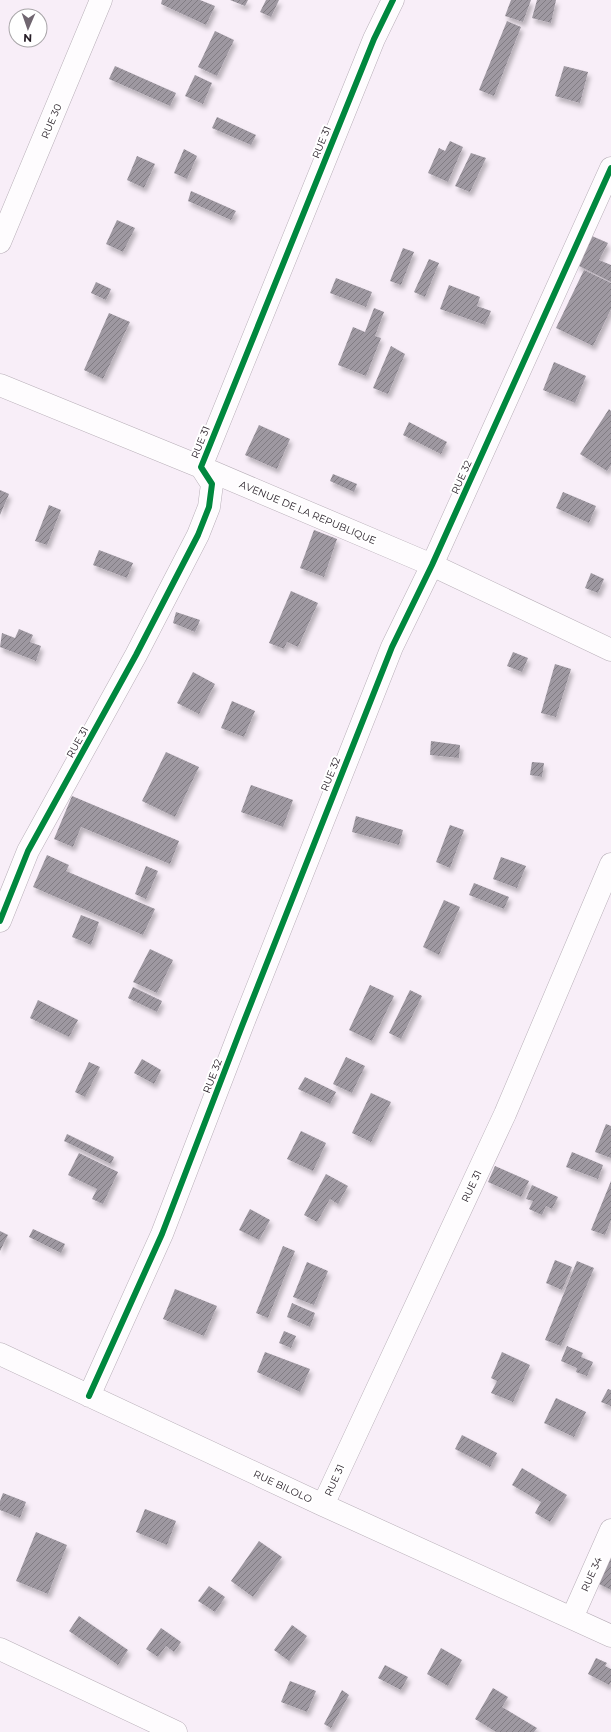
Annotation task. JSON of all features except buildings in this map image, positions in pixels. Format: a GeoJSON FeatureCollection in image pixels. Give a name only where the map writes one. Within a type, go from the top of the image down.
{"type":"FeatureCollection","features":[{"type":"Feature","properties":{"kind":"street","name":"RUE 30"},"geometry":{"type":"LineString","coordinates":[[0,242],[101,0]]}},
{"type":"Feature","properties":{"kind":"street","name":"RUE 31"},"geometry":{"type":"LineString","coordinates":[[0,921],[28,851],[136,655],[198,535],[209,507],[212,484],[201,467],[374,39],[393,0]]}},
{"type":"Feature","properties":{"kind":"street","name":"RUE 32"},"geometry":{"type":"LineString","coordinates":[[89,1396],[162,1234],[253,997],[392,647],[432,565],[611,168]]}},
{"type":"Feature","properties":{"kind":"street","name":"AVENUE DE LA REPUBLIQUE"},"geometry":{"type":"LineString","coordinates":[[0,385],[201,467],[432,565],[611,650]]}},
{"type":"Feature","properties":{"kind":"street","name":"RUE 31"},"geometry":{"type":"LineString","coordinates":[[323,1505],[505,1114],[611,864]]}},
{"type":"Feature","properties":{"kind":"street","name":"RUE BILOLO"},"geometry":{"type":"LineString","coordinates":[[0,1354],[323,1505],[611,1636]]}},
{"type":"Feature","properties":{"kind":"street","name":"RUE 34"},"geometry":{"type":"LineString","coordinates":[[572,1618],[611,1530]]}},
{"type":"Feature","properties":{"kind":"street"},"geometry":{"type":"LineString","coordinates":[[0,1649],[176,1732]]}},
{"type":"Feature","properties":{"kind":"cycle path"},"geometry":{"type":"LineString","coordinates":[[0,921],[28,851],[136,655],[198,535],[209,507],[212,484],[201,467],[374,39],[393,0]]}},
{"type":"Feature","properties":{"kind":"cycle path"},"geometry":{"type":"LineString","coordinates":[[89,1396],[162,1234],[242,1026],[392,647],[432,565],[611,168]]}}]}
